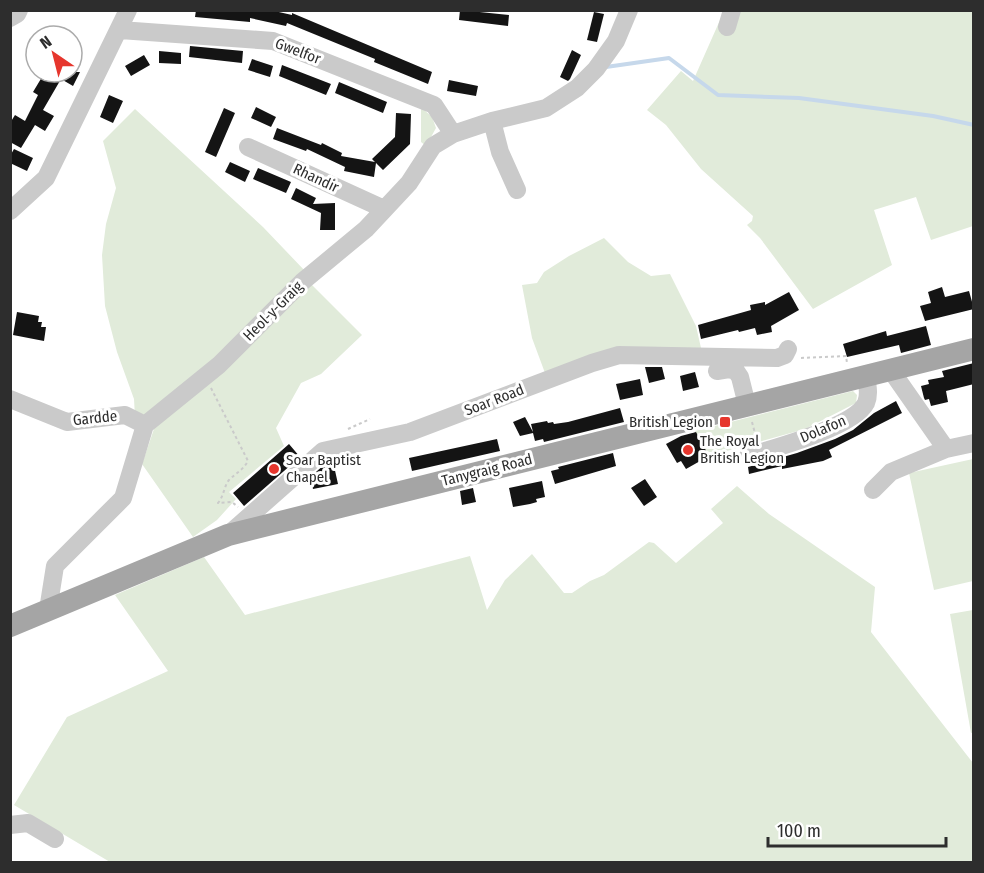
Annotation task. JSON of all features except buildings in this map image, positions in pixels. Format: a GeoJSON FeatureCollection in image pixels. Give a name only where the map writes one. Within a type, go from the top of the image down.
{"type":"FeatureCollection","features":[{"type":"Feature","properties":{"kind":"main road","name":"Tanygraig Road"},"geometry":{"type":"LineString","coordinates":[[11,626],[228,535],[747,405],[857,373],[890,369],[974,349]]}},
{"type":"Feature","properties":{"kind":"street"},"geometry":{"type":"LineString","coordinates":[[10,18],[19,10]]}},
{"type":"Feature","properties":{"kind":"street"},"geometry":{"type":"LineString","coordinates":[[10,211],[46,178],[128,10]]}},
{"type":"Feature","properties":{"kind":"street","name":"Heol-y-Graig"},"geometry":{"type":"LineString","coordinates":[[145,425],[221,368],[302,282],[346,247],[409,183],[433,147],[453,134],[492,121],[546,108],[577,88],[596,69],[616,41],[628,10]]}},
{"type":"Feature","properties":{"kind":"street","name":"Gwelfor"},"geometry":{"type":"LineString","coordinates":[[120,30],[273,41],[434,105],[453,134]]}},
{"type":"Feature","properties":{"kind":"street"},"geometry":{"type":"LineString","coordinates":[[492,121],[500,152],[517,190]]}},
{"type":"Feature","properties":{"kind":"street","name":"Rhandir"},"geometry":{"type":"LineString","coordinates":[[248,147],[384,209]]}},
{"type":"Feature","properties":{"kind":"street","name":"Soar Road"},"geometry":{"type":"LineString","coordinates":[[228,535],[323,451],[410,432],[592,363],[620,355],[782,353]]}},
{"type":"Feature","properties":{"kind":"street"},"geometry":{"type":"LineString","coordinates":[[717,371],[729,369],[736,371],[740,377],[747,405]]}},
{"type":"Feature","properties":{"kind":"street"},"geometry":{"type":"LineString","coordinates":[[890,369],[946,449]]}},
{"type":"Feature","properties":{"kind":"street","name":"Dolafon"},"geometry":{"type":"LineString","coordinates":[[754,454],[820,432],[858,413],[866,402],[869,391],[857,373]]}},
{"type":"Feature","properties":{"kind":"street","name":"Gardde"},"geometry":{"type":"LineString","coordinates":[[10,399],[67,422],[125,415],[145,425]]}},
{"type":"Feature","properties":{"kind":"street"},"geometry":{"type":"LineString","coordinates":[[48,610],[55,566],[123,498],[145,425]]}},
{"type":"Feature","properties":{"kind":"street"},"geometry":{"type":"LineString","coordinates":[[873,490],[891,472],[946,449],[974,443]]}},
{"type":"Feature","properties":{"kind":"street"},"geometry":{"type":"LineString","coordinates":[[10,825],[28,823],[55,839]]}},
{"type":"Feature","properties":{"kind":"path"},"geometry":{"type":"LineString","coordinates":[[782,353],[846,356],[857,373]]}},
{"type":"Feature","properties":{"kind":"path"},"geometry":{"type":"LineString","coordinates":[[221,368],[209,385],[248,461],[227,482],[224,495],[218,503],[232,502],[238,507]]}},
{"type":"Feature","properties":{"kind":"path"},"geometry":{"type":"LineString","coordinates":[[747,405],[754,454]]}},
{"type":"Feature","properties":{"kind":"green space"},"geometry":{"type":"Polygon","coordinates":[[[724,11],[973,11],[973,226],[931,240],[916,197],[874,210],[892,265],[813,309],[760,238],[747,225],[752,221],[753,216],[701,169],[666,125],[647,110],[681,71],[693,81],[724,11]]]}},
{"type":"Feature","properties":{"kind":"green space"},"geometry":{"type":"Polygon","coordinates":[[[421,107],[432,117],[436,128],[426,146],[421,142],[421,107]]]}},
{"type":"Feature","properties":{"kind":"green space"},"geometry":{"type":"Polygon","coordinates":[[[135,109],[263,227],[306,272],[214,362],[144,419],[135,417],[134,399],[117,352],[105,306],[102,255],[106,224],[116,188],[103,141],[135,109]]]}},
{"type":"Feature","properties":{"kind":"green space"},"geometry":{"type":"Polygon","coordinates":[[[604,238],[628,262],[651,276],[670,274],[696,326],[701,348],[545,373],[532,338],[522,285],[537,283],[544,272],[604,238]]]}},
{"type":"Feature","properties":{"kind":"green space"},"geometry":{"type":"Polygon","coordinates":[[[309,282],[362,335],[321,374],[301,383],[276,428],[284,446],[229,492],[236,499],[217,520],[193,537],[142,464],[155,426],[309,282]]]}},
{"type":"Feature","properties":{"kind":"green space"},"geometry":{"type":"Polygon","coordinates":[[[853,391],[857,395],[856,403],[805,429],[709,456],[695,431],[853,391]]]}},
{"type":"Feature","properties":{"kind":"green space"},"geometry":{"type":"Polygon","coordinates":[[[973,459],[973,581],[934,590],[909,473],[973,459]]]}},
{"type":"Feature","properties":{"kind":"green space"},"geometry":{"type":"Polygon","coordinates":[[[737,486],[769,514],[875,587],[871,632],[973,763],[973,862],[110,862],[14,805],[67,717],[168,671],[115,595],[204,557],[245,615],[470,556],[487,610],[505,580],[532,554],[564,593],[572,593],[604,575],[649,542],[654,543],[676,563],[723,523],[711,509],[737,486]]]}},
{"type":"Feature","properties":{"kind":"green space"},"geometry":{"type":"Polygon","coordinates":[[[973,610],[974,732],[971,733],[950,614],[973,610]]]}},
{"type":"Feature","properties":{"kind":"waterway"},"geometry":{"type":"LineString","coordinates":[[606,67],[669,58],[718,95],[799,98],[933,116],[974,125]]}},
{"type":"Feature","properties":{"kind":"place","name":"British Legion"},"geometry":{"type":"Point","coordinates":[725,422]}},
{"type":"Feature","properties":{"kind":"place","name":"The Royal British Legion"},"geometry":{"type":"Point","coordinates":[688,450]}},
{"type":"Feature","properties":{"kind":"place","name":"Soar Baptist Chapel"},"geometry":{"type":"Point","coordinates":[274,469]}}]}
